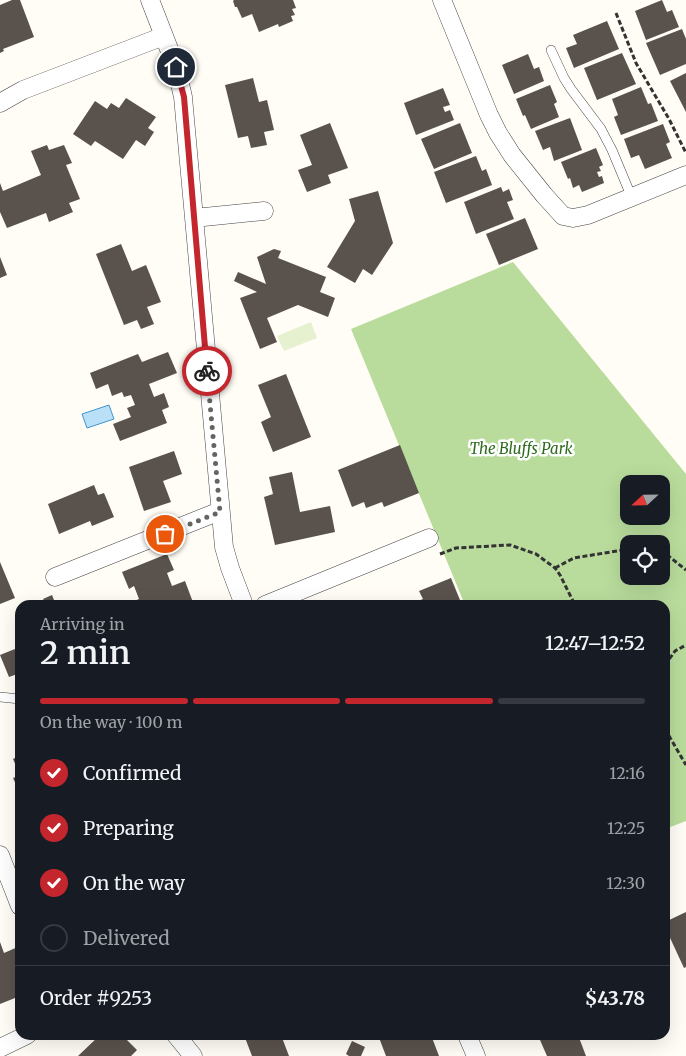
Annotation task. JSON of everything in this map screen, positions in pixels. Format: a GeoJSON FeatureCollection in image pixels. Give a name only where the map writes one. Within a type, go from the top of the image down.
{"type":"FeatureCollection","features":[{"type":"Feature","properties":{"kind":"street"},"geometry":{"type":"LineString","coordinates":[[150,0],[176,67],[184,97],[224,547],[242,600]]}},
{"type":"Feature","properties":{"kind":"street"},"geometry":{"type":"LineString","coordinates":[[442,0],[494,125],[508,149],[523,169],[556,209],[566,218],[588,216],[686,175]]}},
{"type":"Feature","properties":{"kind":"street"},"geometry":{"type":"LineString","coordinates":[[0,103],[23,90],[164,36]]}},
{"type":"Feature","properties":{"kind":"street"},"geometry":{"type":"LineString","coordinates":[[194,218],[264,211]]}},
{"type":"Feature","properties":{"kind":"street"},"geometry":{"type":"LineString","coordinates":[[55,578],[220,512]]}},
{"type":"Feature","properties":{"kind":"street"},"geometry":{"type":"LineString","coordinates":[[277,600],[429,538]]}},
{"type":"Feature","properties":{"kind":"street"},"geometry":{"type":"LineString","coordinates":[[0,855],[15,893]]}},
{"type":"Feature","properties":{"kind":"street"},"geometry":{"type":"LineString","coordinates":[[0,1048],[17,1040]]}},
{"type":"Feature","properties":{"kind":"street"},"geometry":{"type":"LineString","coordinates":[[180,1040],[193,1056]]}},
{"type":"Feature","properties":{"kind":"street"},"geometry":{"type":"LineString","coordinates":[[469,1040],[476,1056]]}},
{"type":"Feature","properties":{"kind":"lane"},"geometry":{"type":"LineString","coordinates":[[551,50],[571,90],[601,129],[632,198]]}},
{"type":"Feature","properties":{"kind":"lane"},"geometry":{"type":"LineString","coordinates":[[0,697],[15,698]]}},
{"type":"Feature","properties":{"kind":"path"},"geometry":{"type":"LineString","coordinates":[[616,13],[636,63],[669,119],[686,153]]}},
{"type":"Feature","properties":{"kind":"path"},"geometry":{"type":"LineString","coordinates":[[429,538],[436,556],[456,548],[510,545],[536,554],[556,568],[572,600]]}},
{"type":"Feature","properties":{"kind":"path"},"geometry":{"type":"LineString","coordinates":[[556,568],[574,558],[620,550]]}},
{"type":"Feature","properties":{"kind":"path"},"geometry":{"type":"LineString","coordinates":[[670,557],[686,570]]}},
{"type":"Feature","properties":{"kind":"path"},"geometry":{"type":"LineString","coordinates":[[670,658],[675,652],[686,645]]}},
{"type":"Feature","properties":{"kind":"path"},"geometry":{"type":"LineString","coordinates":[[670,738],[686,765]]}},
{"type":"Feature","properties":{"kind":"green space","name":"The Bluffs Park"},"geometry":{"type":"Polygon","coordinates":[[[513,262],[686,474],[686,821],[670,827],[670,600],[463,600],[351,329],[513,262]]]}},
{"type":"Feature","properties":{"kind":"green space"},"geometry":{"type":"Polygon","coordinates":[[[311,322],[317,338],[284,351],[277,336],[311,322]]]}},
{"type":"Feature","properties":{"kind":"water"},"geometry":{"type":"Polygon","coordinates":[[[109,405],[114,419],[87,428],[82,414],[109,405]]]}},
{"type":"Feature","properties":{"kind":"building"},"geometry":{"type":"Polygon","coordinates":[[[12,0],[20,0],[34,37],[3,49],[4,51],[0,53],[0,5],[12,0]]]}},
{"type":"Feature","properties":{"kind":"building"},"geometry":{"type":"Polygon","coordinates":[[[234,0],[293,0],[296,8],[292,9],[295,15],[291,16],[293,21],[279,27],[278,24],[259,32],[252,14],[242,18],[237,7],[235,7],[234,0]]]}},
{"type":"Feature","properties":{"kind":"building"},"geometry":{"type":"Polygon","coordinates":[[[662,0],[667,12],[672,10],[679,27],[646,40],[635,11],[662,0]]]}},
{"type":"Feature","properties":{"kind":"building"},"geometry":{"type":"Polygon","coordinates":[[[607,21],[619,49],[574,68],[566,48],[577,44],[573,35],[607,21]]]}},
{"type":"Feature","properties":{"kind":"building"},"geometry":{"type":"Polygon","coordinates":[[[682,29],[686,39],[686,64],[660,75],[646,43],[682,29]]]}},
{"type":"Feature","properties":{"kind":"building"},"geometry":{"type":"Polygon","coordinates":[[[622,53],[636,84],[597,100],[584,68],[622,53]]]}},
{"type":"Feature","properties":{"kind":"building"},"geometry":{"type":"Polygon","coordinates":[[[528,54],[534,69],[539,67],[544,81],[514,94],[502,65],[528,54]]]}},
{"type":"Feature","properties":{"kind":"building"},"geometry":{"type":"Polygon","coordinates":[[[686,73],[686,112],[670,81],[686,73]]]}},
{"type":"Feature","properties":{"kind":"building"},"geometry":{"type":"Polygon","coordinates":[[[253,78],[259,102],[267,100],[274,130],[264,132],[267,145],[251,148],[248,136],[238,138],[225,85],[253,78]]]}},
{"type":"Feature","properties":{"kind":"building"},"geometry":{"type":"Polygon","coordinates":[[[550,85],[557,102],[554,104],[559,117],[531,129],[516,99],[550,85]]]}},
{"type":"Feature","properties":{"kind":"building"},"geometry":{"type":"Polygon","coordinates":[[[641,87],[648,104],[651,103],[658,121],[621,135],[614,117],[618,115],[612,99],[641,87]]]}},
{"type":"Feature","properties":{"kind":"building"},"geometry":{"type":"Polygon","coordinates":[[[443,88],[450,105],[443,107],[445,112],[450,110],[454,120],[416,135],[404,103],[443,88]]]}},
{"type":"Feature","properties":{"kind":"building"},"geometry":{"type":"Polygon","coordinates":[[[126,98],[156,117],[148,128],[154,132],[145,146],[136,140],[123,159],[95,141],[91,146],[73,134],[95,101],[107,109],[111,103],[119,108],[126,98]]]}},
{"type":"Feature","properties":{"kind":"building"},"geometry":{"type":"Polygon","coordinates":[[[570,118],[582,150],[554,161],[550,147],[543,150],[535,131],[570,118]]]}},
{"type":"Feature","properties":{"kind":"building"},"geometry":{"type":"Polygon","coordinates":[[[330,123],[348,168],[328,175],[331,183],[307,192],[298,170],[312,165],[300,135],[330,123]]]}},
{"type":"Feature","properties":{"kind":"building"},"geometry":{"type":"Polygon","coordinates":[[[460,123],[472,153],[434,169],[421,139],[460,123]]]}},
{"type":"Feature","properties":{"kind":"building"},"geometry":{"type":"Polygon","coordinates":[[[663,124],[670,142],[666,144],[672,158],[645,169],[639,155],[631,158],[624,139],[663,124]]]}},
{"type":"Feature","properties":{"kind":"building"},"geometry":{"type":"Polygon","coordinates":[[[47,145],[49,150],[64,145],[72,163],[66,165],[80,199],[69,203],[73,212],[49,222],[46,213],[7,228],[0,212],[0,183],[3,191],[41,175],[31,151],[47,145]]]}},
{"type":"Feature","properties":{"kind":"building"},"geometry":{"type":"Polygon","coordinates":[[[596,148],[603,165],[599,167],[601,171],[597,172],[599,177],[602,176],[604,183],[582,192],[579,185],[573,188],[561,162],[596,148]]]}},
{"type":"Feature","properties":{"kind":"building"},"geometry":{"type":"Polygon","coordinates":[[[476,156],[482,171],[486,169],[492,185],[446,203],[434,172],[476,156]]]}},
{"type":"Feature","properties":{"kind":"building"},"geometry":{"type":"Polygon","coordinates":[[[501,187],[503,192],[509,189],[513,200],[507,202],[514,219],[476,234],[464,202],[501,187]]]}},
{"type":"Feature","properties":{"kind":"building"},"geometry":{"type":"Polygon","coordinates":[[[378,191],[393,243],[372,275],[363,269],[355,283],[327,267],[355,221],[349,199],[378,191]]]}},
{"type":"Feature","properties":{"kind":"building"},"geometry":{"type":"Polygon","coordinates":[[[525,218],[538,249],[499,265],[486,234],[525,218]]]}},
{"type":"Feature","properties":{"kind":"building"},"geometry":{"type":"Polygon","coordinates":[[[121,244],[132,271],[146,265],[161,302],[147,307],[154,324],[141,329],[137,320],[124,325],[96,254],[121,244]]]}},
{"type":"Feature","properties":{"kind":"building"},"geometry":{"type":"Polygon","coordinates":[[[274,249],[281,251],[278,258],[326,277],[320,292],[335,298],[328,317],[298,305],[267,318],[277,342],[260,349],[240,298],[257,292],[234,281],[238,272],[266,284],[257,257],[274,249]]]}},
{"type":"Feature","properties":{"kind":"building"},"geometry":{"type":"Polygon","coordinates":[[[0,257],[7,275],[0,278],[0,257]]]}},
{"type":"Feature","properties":{"kind":"building"},"geometry":{"type":"Polygon","coordinates":[[[168,352],[177,373],[149,384],[154,397],[164,393],[169,407],[162,410],[167,423],[120,441],[113,424],[131,417],[127,408],[135,405],[131,395],[124,397],[122,392],[112,396],[108,384],[96,389],[90,373],[138,354],[142,362],[168,352]]]}},
{"type":"Feature","properties":{"kind":"building"},"geometry":{"type":"Polygon","coordinates":[[[286,374],[311,437],[273,452],[261,422],[271,417],[258,385],[286,374]]]}},
{"type":"Feature","properties":{"kind":"building"},"geometry":{"type":"Polygon","coordinates":[[[400,445],[419,493],[384,507],[382,502],[366,508],[364,502],[352,507],[338,470],[400,445]]]}},
{"type":"Feature","properties":{"kind":"building"},"geometry":{"type":"Polygon","coordinates":[[[174,451],[182,474],[163,481],[171,502],[144,511],[129,467],[174,451]]]}},
{"type":"Feature","properties":{"kind":"building"},"geometry":{"type":"Polygon","coordinates":[[[292,472],[300,512],[330,506],[335,532],[275,545],[264,497],[273,494],[269,477],[292,472]]]}},
{"type":"Feature","properties":{"kind":"building"},"geometry":{"type":"Polygon","coordinates":[[[94,485],[98,495],[104,493],[114,517],[92,526],[90,521],[59,534],[48,504],[94,485]]]}},
{"type":"Feature","properties":{"kind":"building"},"geometry":{"type":"Polygon","coordinates":[[[167,554],[174,570],[167,573],[172,586],[185,581],[192,600],[137,600],[139,599],[134,586],[129,589],[122,572],[167,554]]]}},
{"type":"Feature","properties":{"kind":"building"},"geometry":{"type":"Polygon","coordinates":[[[0,562],[15,598],[0,604],[0,562]]]}},
{"type":"Feature","properties":{"kind":"building"},"geometry":{"type":"Polygon","coordinates":[[[451,578],[460,600],[420,600],[423,599],[419,591],[451,578]]]}},
{"type":"Feature","properties":{"kind":"building"},"geometry":{"type":"Polygon","coordinates":[[[52,595],[54,600],[44,600],[52,595]]]}},
{"type":"Feature","properties":{"kind":"building"},"geometry":{"type":"Polygon","coordinates":[[[15,649],[15,675],[9,677],[0,655],[15,649]]]}},
{"type":"Feature","properties":{"kind":"building"},"geometry":{"type":"Polygon","coordinates":[[[686,912],[686,967],[684,968],[670,938],[670,920],[686,912]]]}},
{"type":"Feature","properties":{"kind":"building"},"geometry":{"type":"Polygon","coordinates":[[[0,942],[4,953],[15,948],[15,998],[0,1004],[0,942]]]}},
{"type":"Feature","properties":{"kind":"building"},"geometry":{"type":"Polygon","coordinates":[[[95,1040],[127,1040],[137,1050],[131,1056],[78,1056],[95,1040]]]}},
{"type":"Feature","properties":{"kind":"building"},"geometry":{"type":"Polygon","coordinates":[[[246,1040],[283,1040],[289,1056],[252,1056],[246,1040]]]}},
{"type":"Feature","properties":{"kind":"building"},"geometry":{"type":"Polygon","coordinates":[[[380,1040],[433,1040],[439,1056],[386,1056],[380,1040]]]}},
{"type":"Feature","properties":{"kind":"building"},"geometry":{"type":"Polygon","coordinates":[[[540,1040],[580,1040],[586,1056],[547,1056],[540,1040]]]}},
{"type":"Feature","properties":{"kind":"building"},"geometry":{"type":"Polygon","coordinates":[[[352,1041],[365,1047],[361,1056],[349,1056],[346,1054],[352,1041]]]}},
{"type":"Feature","properties":{"kind":"way so far"},"geometry":{"type":"LineString","coordinates":[[165,534],[220,512],[207,371]]}},
{"type":"Feature","properties":{"kind":"route"},"geometry":{"type":"LineString","coordinates":[[176,67],[184,97],[207,371]]}}]}
